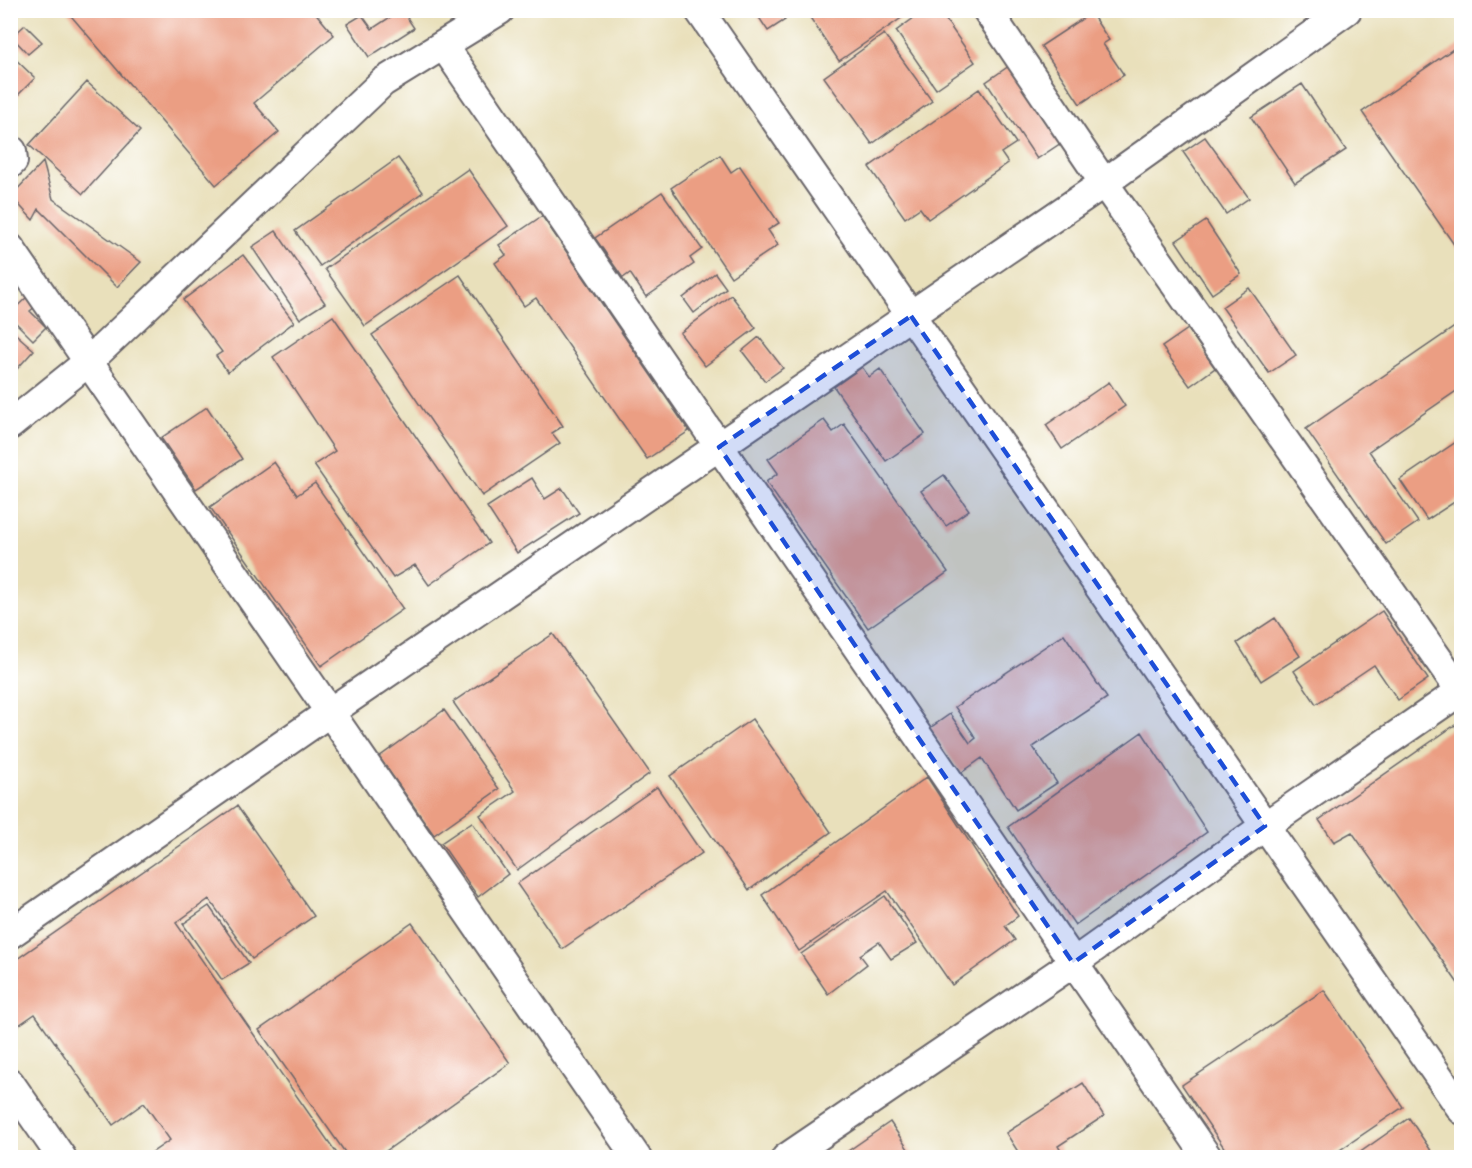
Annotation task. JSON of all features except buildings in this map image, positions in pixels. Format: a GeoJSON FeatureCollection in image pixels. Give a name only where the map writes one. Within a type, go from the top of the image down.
{"type":"FeatureCollection","features":[{"type":"Feature","properties":{"kind":"street"},"geometry":{"type":"LineString","coordinates":[[10,425],[88,362],[383,82],[500,10]]}},
{"type":"Feature","properties":{"kind":"street"},"geometry":{"type":"LineString","coordinates":[[699,10],[1461,1110]]}},
{"type":"Feature","properties":{"kind":"street"},"geometry":{"type":"LineString","coordinates":[[786,1158],[1073,963],[1265,826],[1461,692],[1104,183],[987,10]]}},
{"type":"Feature","properties":{"kind":"street"},"geometry":{"type":"LineString","coordinates":[[10,934],[330,712],[1104,183],[1347,10]]}},
{"type":"Feature","properties":{"kind":"street"},"geometry":{"type":"LineString","coordinates":[[444,46],[1208,1158]]}},
{"type":"Feature","properties":{"kind":"street"},"geometry":{"type":"LineString","coordinates":[[10,149],[13,161],[10,164]]}},
{"type":"Feature","properties":{"kind":"street"},"geometry":{"type":"LineString","coordinates":[[10,248],[637,1158]]}},
{"type":"Feature","properties":{"kind":"street"},"geometry":{"type":"LineString","coordinates":[[10,1083],[62,1158]]}},
{"type":"Feature","properties":{"kind":"highlighted area"},"geometry":{"type":"Polygon","coordinates":[[[911,316],[1265,826],[1073,963],[719,447],[911,316]]]}}]}
